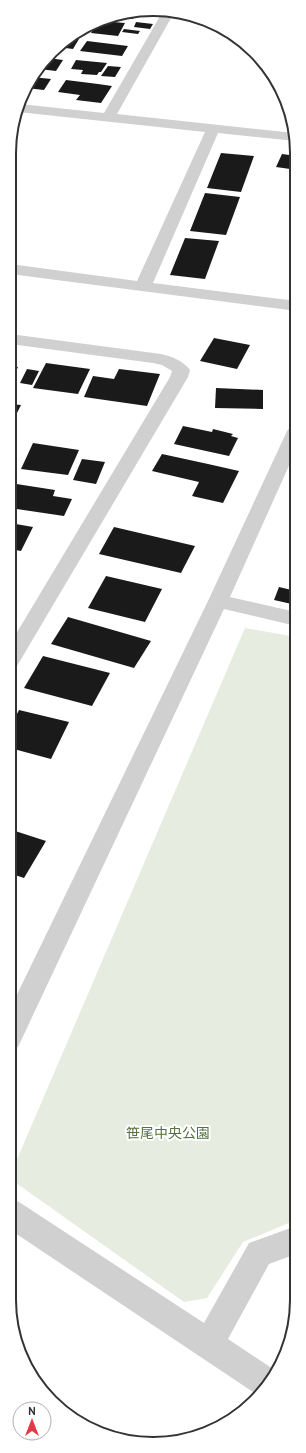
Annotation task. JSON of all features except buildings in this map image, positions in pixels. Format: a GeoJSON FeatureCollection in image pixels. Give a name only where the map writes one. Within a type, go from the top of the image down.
{"type":"FeatureCollection","features":[{"type":"Feature","properties":{"kind":"street"},"geometry":{"type":"LineString","coordinates":[[108,118],[166,17]]}},
{"type":"Feature","properties":{"kind":"street"},"geometry":{"type":"LineString","coordinates":[[23,108],[289,136]]}},
{"type":"Feature","properties":{"kind":"street"},"geometry":{"type":"LineString","coordinates":[[144,286],[213,129]]}},
{"type":"Feature","properties":{"kind":"street"},"geometry":{"type":"LineString","coordinates":[[16,270],[290,305]]}},
{"type":"Feature","properties":{"kind":"street"},"geometry":{"type":"LineString","coordinates":[[16,340],[153,358],[168,361],[177,365],[181,370],[175,383],[16,651]]}},
{"type":"Feature","properties":{"kind":"street"},"geometry":{"type":"LineString","coordinates":[[16,1024],[218,601],[290,444]]}},
{"type":"Feature","properties":{"kind":"street"},"geometry":{"type":"LineString","coordinates":[[218,601],[290,618]]}},
{"type":"Feature","properties":{"kind":"street"},"geometry":{"type":"LineString","coordinates":[[16,1217],[264,1381]]}},
{"type":"Feature","properties":{"kind":"street"},"geometry":{"type":"LineString","coordinates":[[209,1344],[259,1253],[290,1242]]}},
{"type":"Feature","properties":{"kind":"green space","name":"笹尾中央公園"},"geometry":{"type":"Polygon","coordinates":[[[245,628],[290,636],[290,1222],[243,1242],[207,1298],[184,1302],[16,1183],[16,1162],[245,628]]]}}]}
